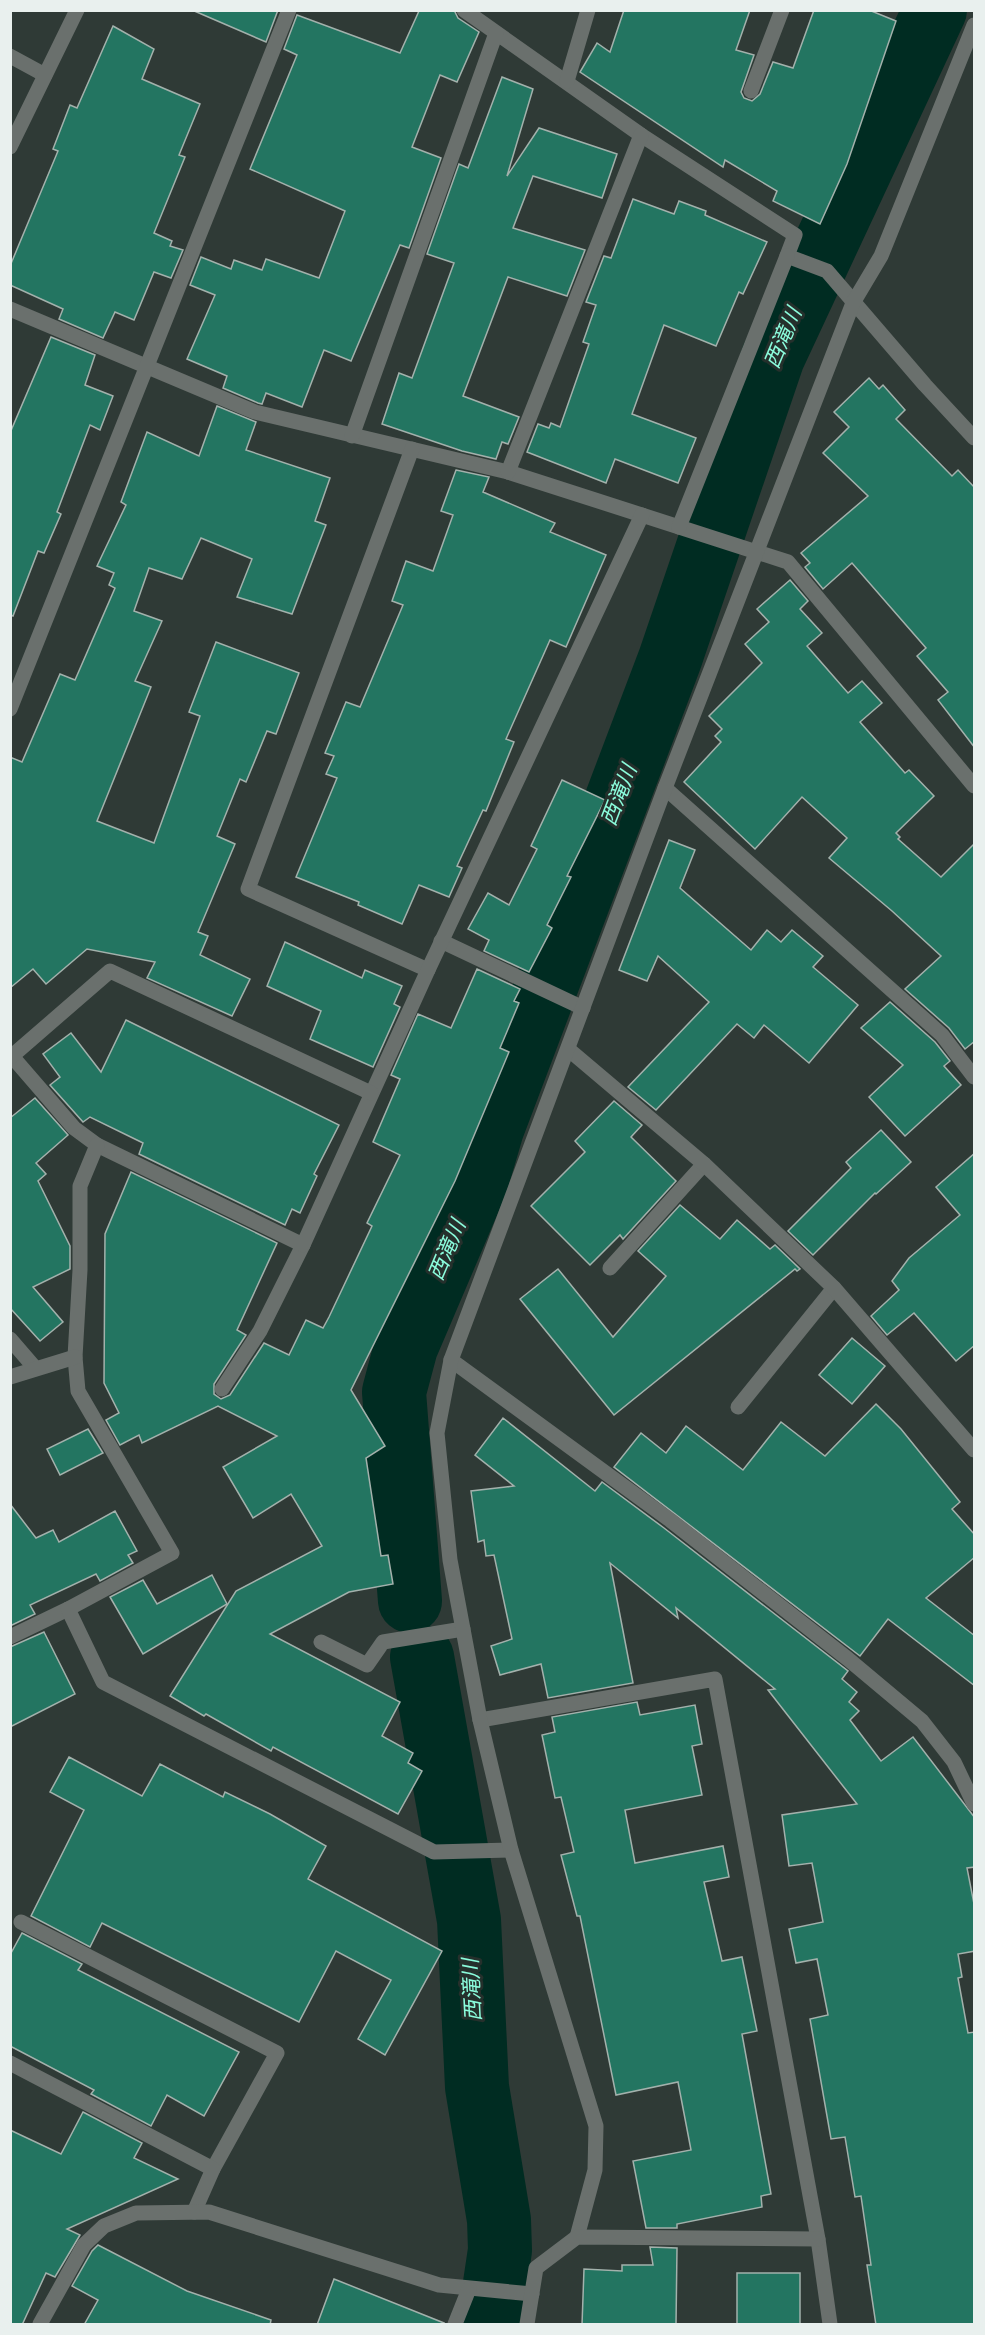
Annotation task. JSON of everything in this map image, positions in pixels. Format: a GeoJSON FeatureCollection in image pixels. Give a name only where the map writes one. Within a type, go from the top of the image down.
{"type":"FeatureCollection","features":[{"type":"Feature","properties":{"kind":"street"},"geometry":{"type":"LineString","coordinates":[[10,147],[77,10]]}},
{"type":"Feature","properties":{"kind":"street"},"geometry":{"type":"LineString","coordinates":[[10,709],[288,10]]}},
{"type":"Feature","properties":{"kind":"street"},"geometry":{"type":"LineString","coordinates":[[464,10],[641,135],[795,235],[679,527]]}},
{"type":"Feature","properties":{"kind":"street"},"geometry":{"type":"LineString","coordinates":[[567,81],[588,10]]}},
{"type":"Feature","properties":{"kind":"street"},"geometry":{"type":"LineString","coordinates":[[751,91],[782,10]]}},
{"type":"Feature","properties":{"kind":"street"},"geometry":{"type":"LineString","coordinates":[[577,2237],[595,2170],[596,2126],[511,1850],[480,1720],[450,1560],[437,1433],[452,1360],[665,788],[853,303],[881,256],[975,25]]}},
{"type":"Feature","properties":{"kind":"street"},"geometry":{"type":"LineString","coordinates":[[352,436],[496,33]]}},
{"type":"Feature","properties":{"kind":"street"},"geometry":{"type":"LineString","coordinates":[[10,56],[45,75]]}},
{"type":"Feature","properties":{"kind":"street"},"geometry":{"type":"LineString","coordinates":[[508,472],[641,135]]}},
{"type":"Feature","properties":{"kind":"street"},"geometry":{"type":"LineString","coordinates":[[787,256],[827,271],[975,438]]}},
{"type":"Feature","properties":{"kind":"street"},"geometry":{"type":"LineString","coordinates":[[10,309],[255,411],[508,472],[757,554],[788,562],[975,786]]}},
{"type":"Feature","properties":{"kind":"street"},"geometry":{"type":"LineString","coordinates":[[412,449],[248,889],[428,970]]}},
{"type":"Feature","properties":{"kind":"street"},"geometry":{"type":"LineString","coordinates":[[222,1389],[260,1331],[303,1245],[441,941],[642,515]]}},
{"type":"Feature","properties":{"kind":"street"},"geometry":{"type":"LineString","coordinates":[[665,788],[942,1035],[975,1077]]}},
{"type":"Feature","properties":{"kind":"street"},"geometry":{"type":"LineString","coordinates":[[441,941],[583,1008]]}},
{"type":"Feature","properties":{"kind":"street"},"geometry":{"type":"LineString","coordinates":[[303,1245],[97,1144],[74,1128],[11,1055],[110,970],[371,1093]]}},
{"type":"Feature","properties":{"kind":"street"},"geometry":{"type":"LineString","coordinates":[[568,1050],[704,1164],[834,1288],[975,1450]]}},
{"type":"Feature","properties":{"kind":"street"},"geometry":{"type":"LineString","coordinates":[[10,1637],[68,1609],[172,1553],[78,1391],[75,1357],[80,1270],[80,1186],[97,1144]]}},
{"type":"Feature","properties":{"kind":"street"},"geometry":{"type":"LineString","coordinates":[[610,1268],[704,1164]]}},
{"type":"Feature","properties":{"kind":"street"},"geometry":{"type":"LineString","coordinates":[[738,1407],[834,1288]]}},
{"type":"Feature","properties":{"kind":"street"},"geometry":{"type":"LineString","coordinates":[[10,1339],[35,1368]]}},
{"type":"Feature","properties":{"kind":"street"},"geometry":{"type":"LineString","coordinates":[[10,1377],[75,1357]]}},
{"type":"Feature","properties":{"kind":"street"},"geometry":{"type":"LineString","coordinates":[[452,1360],[679,1528],[848,1659],[914,1714],[954,1762],[975,1803]]}},
{"type":"Feature","properties":{"kind":"street"},"geometry":{"type":"LineString","coordinates":[[68,1609],[103,1682],[434,1852],[511,1850]]}},
{"type":"Feature","properties":{"kind":"street"},"geometry":{"type":"LineString","coordinates":[[321,1642],[367,1665],[383,1642],[463,1629]]}},
{"type":"Feature","properties":{"kind":"street"},"geometry":{"type":"LineString","coordinates":[[480,1720],[715,1679],[818,2239],[830,2325]]}},
{"type":"Feature","properties":{"kind":"street"},"geometry":{"type":"LineString","coordinates":[[21,1922],[277,2053],[213,2169],[194,2212]]}},
{"type":"Feature","properties":{"kind":"street"},"geometry":{"type":"LineString","coordinates":[[10,2063],[213,2169]]}},
{"type":"Feature","properties":{"kind":"street"},"geometry":{"type":"LineString","coordinates":[[40,2325],[84,2246],[104,2226],[136,2213],[209,2212],[439,2285],[532,2294]]}},
{"type":"Feature","properties":{"kind":"street"},"geometry":{"type":"LineString","coordinates":[[527,2325],[536,2268],[577,2237],[818,2239]]}},
{"type":"Feature","properties":{"kind":"street"},"geometry":{"type":"LineString","coordinates":[[454,2325],[475,2290]]}},
{"type":"Feature","properties":{"kind":"building"},"geometry":{"type":"Polygon","coordinates":[[[192,10],[278,10],[266,42],[192,10]]]}},
{"type":"Feature","properties":{"kind":"building"},"geometry":{"type":"Polygon","coordinates":[[[454,10],[458,18],[479,32],[457,82],[440,75],[412,147],[441,158],[409,248],[400,245],[351,361],[324,350],[302,407],[266,393],[262,404],[223,388],[227,376],[187,359],[215,295],[190,285],[201,257],[231,269],[234,260],[262,270],[266,259],[319,278],[345,211],[250,169],[297,55],[284,49],[297,15],[400,53],[419,11],[454,10]]]}},
{"type":"Feature","properties":{"kind":"building"},"geometry":{"type":"Polygon","coordinates":[[[624,10],[750,10],[736,50],[754,55],[741,92],[744,98],[752,101],[760,94],[773,62],[793,68],[814,10],[869,10],[896,21],[847,164],[820,224],[773,201],[777,191],[725,160],[723,167],[580,72],[597,43],[610,52],[624,10]]]}},
{"type":"Feature","properties":{"kind":"building"},"geometry":{"type":"Polygon","coordinates":[[[113,26],[154,49],[142,79],[200,104],[179,155],[185,157],[154,233],[172,241],[170,246],[183,250],[171,278],[154,272],[134,320],[115,312],[103,338],[59,319],[63,309],[10,285],[10,266],[58,151],[53,149],[70,105],[77,108],[113,26]]]}},
{"type":"Feature","properties":{"kind":"building"},"geometry":{"type":"Polygon","coordinates":[[[502,77],[533,89],[507,176],[539,128],[617,154],[602,198],[533,176],[513,228],[585,250],[567,296],[508,277],[463,396],[519,417],[508,444],[502,442],[496,459],[462,451],[382,424],[399,373],[412,378],[454,263],[427,254],[459,164],[468,168],[502,77]]]}},
{"type":"Feature","properties":{"kind":"building"},"geometry":{"type":"Polygon","coordinates":[[[633,199],[674,214],[679,201],[706,211],[705,215],[767,242],[743,294],[739,292],[716,346],[664,325],[632,414],[696,438],[678,483],[615,459],[606,483],[527,452],[538,424],[549,428],[551,423],[560,427],[589,344],[583,342],[596,305],[586,302],[604,256],[611,258],[633,199]]]}},
{"type":"Feature","properties":{"kind":"building"},"geometry":{"type":"Polygon","coordinates":[[[51,337],[95,355],[85,385],[113,396],[100,430],[90,425],[57,512],[61,514],[44,553],[38,551],[13,616],[10,615],[10,433],[51,337]]]}},
{"type":"Feature","properties":{"kind":"building"},"geometry":{"type":"Polygon","coordinates":[[[869,378],[879,389],[883,385],[905,410],[896,419],[952,476],[958,470],[975,488],[975,748],[938,700],[948,692],[917,656],[926,648],[852,563],[823,589],[805,567],[810,563],[801,553],[868,496],[823,453],[849,427],[834,412],[869,378]]]}},
{"type":"Feature","properties":{"kind":"building"},"geometry":{"type":"Polygon","coordinates":[[[217,406],[256,422],[246,450],[330,478],[315,521],[326,525],[292,614],[237,597],[252,559],[201,538],[182,579],[149,568],[134,611],[162,621],[135,681],[151,687],[97,821],[154,843],[200,716],[189,712],[216,642],[299,673],[276,734],[267,731],[246,782],[240,779],[217,836],[235,844],[198,932],[208,936],[200,955],[250,979],[232,1016],[147,978],[155,962],[87,949],[46,984],[33,969],[10,988],[10,757],[22,762],[60,674],[75,680],[115,588],[109,585],[114,573],[97,566],[126,505],[121,502],[147,432],[199,456],[217,406]]]}},
{"type":"Feature","properties":{"kind":"building"},"geometry":{"type":"Polygon","coordinates":[[[456,470],[489,477],[483,492],[555,523],[550,532],[606,555],[566,647],[550,640],[506,739],[514,742],[486,811],[483,810],[457,866],[462,868],[449,897],[419,885],[402,924],[358,905],[359,902],[296,877],[337,778],[326,774],[334,756],[325,753],[346,702],[360,707],[403,605],[392,601],[406,561],[433,571],[453,515],[441,511],[456,470]]]}},
{"type":"Feature","properties":{"kind":"building"},"geometry":{"type":"Polygon","coordinates":[[[790,580],[808,601],[800,609],[822,633],[807,646],[848,693],[862,681],[882,703],[860,722],[905,773],[909,770],[934,796],[896,833],[900,837],[898,839],[941,877],[975,843],[975,1041],[965,1049],[949,1028],[905,989],[941,956],[829,858],[847,838],[802,797],[755,849],[684,782],[721,742],[715,736],[722,729],[709,716],[762,663],[745,644],[769,622],[757,609],[790,580]]]}},
{"type":"Feature","properties":{"kind":"building"},"geometry":{"type":"Polygon","coordinates":[[[562,780],[605,800],[567,876],[571,877],[547,925],[552,928],[529,972],[484,951],[489,940],[468,929],[488,893],[509,905],[537,849],[531,846],[562,780]]]}},
{"type":"Feature","properties":{"kind":"building"},"geometry":{"type":"Polygon","coordinates":[[[669,840],[695,850],[680,888],[751,950],[767,930],[781,942],[792,930],[823,956],[813,967],[858,1005],[809,1063],[764,1025],[754,1038],[737,1024],[656,1110],[628,1087],[709,1002],[658,956],[647,981],[619,970],[669,840]]]}},
{"type":"Feature","properties":{"kind":"building"},"geometry":{"type":"Polygon","coordinates":[[[285,942],[362,978],[365,970],[402,986],[394,1004],[400,1007],[373,1067],[310,1039],[321,1011],[267,986],[285,942]]]}},
{"type":"Feature","properties":{"kind":"building"},"geometry":{"type":"Polygon","coordinates":[[[477,969],[520,989],[514,1001],[519,1003],[500,1048],[509,1052],[455,1181],[351,1390],[385,1446],[366,1458],[381,1556],[388,1555],[393,1584],[349,1592],[270,1634],[400,1702],[382,1736],[413,1753],[408,1763],[422,1771],[398,1814],[273,1747],[271,1751],[170,1696],[236,1591],[322,1546],[291,1494],[253,1518],[223,1467],[277,1436],[218,1406],[142,1443],[139,1435],[120,1445],[106,1420],[119,1413],[104,1383],[105,1234],[131,1172],[277,1243],[237,1330],[246,1335],[214,1384],[214,1394],[221,1399],[230,1395],[264,1343],[289,1355],[306,1320],[323,1328],[372,1226],[367,1223],[400,1155],[373,1142],[400,1079],[391,1075],[418,1014],[451,1028],[477,969]]]}},
{"type":"Feature","properties":{"kind":"building"},"geometry":{"type":"Polygon","coordinates":[[[890,1002],[935,1042],[950,1061],[944,1066],[961,1085],[905,1136],[869,1097],[903,1065],[861,1028],[890,1002]]]}},
{"type":"Feature","properties":{"kind":"building"},"geometry":{"type":"Polygon","coordinates":[[[126,1020],[339,1125],[314,1174],[317,1176],[300,1213],[292,1209],[285,1225],[139,1154],[143,1143],[90,1117],[83,1122],[50,1085],[60,1077],[43,1054],[71,1033],[101,1072],[126,1020]]]}},
{"type":"Feature","properties":{"kind":"building"},"geometry":{"type":"Polygon","coordinates":[[[35,1098],[68,1135],[36,1163],[46,1174],[38,1181],[70,1246],[70,1269],[33,1287],[63,1322],[40,1341],[10,1308],[10,1118],[35,1098]]]}},
{"type":"Feature","properties":{"kind":"building"},"geometry":{"type":"Polygon","coordinates":[[[614,1101],[642,1125],[631,1137],[676,1181],[623,1239],[620,1235],[590,1265],[531,1206],[585,1152],[575,1141],[614,1101]]]}},
{"type":"Feature","properties":{"kind":"building"},"geometry":{"type":"Polygon","coordinates":[[[881,1130],[911,1162],[875,1193],[813,1255],[788,1231],[851,1168],[846,1162],[881,1130]]]}},
{"type":"Feature","properties":{"kind":"building"},"geometry":{"type":"Polygon","coordinates":[[[975,1153],[975,1345],[956,1361],[914,1313],[887,1335],[871,1316],[899,1290],[892,1281],[909,1258],[960,1215],[936,1187],[975,1153]]]}},
{"type":"Feature","properties":{"kind":"building"},"geometry":{"type":"Polygon","coordinates":[[[680,1205],[720,1239],[737,1220],[770,1249],[775,1245],[800,1269],[797,1271],[795,1269],[614,1415],[520,1299],[558,1269],[613,1337],[666,1276],[638,1251],[680,1205]]]}},
{"type":"Feature","properties":{"kind":"building"},"geometry":{"type":"Polygon","coordinates":[[[852,1338],[885,1366],[852,1404],[819,1375],[852,1338]]]}},
{"type":"Feature","properties":{"kind":"building"},"geometry":{"type":"Polygon","coordinates":[[[876,1404],[901,1429],[960,1502],[952,1509],[975,1535],[975,1557],[926,1598],[975,1636],[975,1686],[888,1619],[860,1656],[614,1467],[641,1433],[666,1453],[686,1426],[743,1470],[781,1422],[825,1456],[876,1404]]]}},
{"type":"Feature","properties":{"kind":"building"},"geometry":{"type":"Polygon","coordinates":[[[503,1418],[595,1491],[602,1482],[848,1671],[842,1679],[857,1692],[849,1702],[859,1711],[850,1720],[881,1761],[913,1737],[975,1818],[975,1867],[967,1868],[975,1909],[975,1951],[958,1954],[962,1977],[958,1978],[968,2033],[975,2032],[975,2325],[876,2325],[867,2265],[871,2265],[861,2196],[855,2197],[845,2137],[831,2139],[810,2019],[828,2015],[817,1959],[796,1963],[789,1929],[823,1922],[812,1863],[789,1866],[782,1815],[857,1804],[768,1690],[775,1689],[676,1608],[678,1618],[610,1563],[633,1683],[548,1698],[541,1664],[500,1675],[491,1646],[512,1639],[494,1555],[486,1556],[484,1540],[478,1542],[471,1491],[514,1486],[475,1455],[503,1418]]]}},
{"type":"Feature","properties":{"kind":"building"},"geometry":{"type":"Polygon","coordinates":[[[88,1429],[103,1453],[60,1475],[47,1449],[88,1429]]]}},
{"type":"Feature","properties":{"kind":"building"},"geometry":{"type":"Polygon","coordinates":[[[10,1504],[36,1538],[53,1530],[59,1542],[115,1511],[137,1551],[128,1555],[133,1563],[100,1581],[96,1574],[30,1605],[35,1614],[10,1626],[10,1504]]]}},
{"type":"Feature","properties":{"kind":"building"},"geometry":{"type":"Polygon","coordinates":[[[212,1575],[227,1604],[143,1654],[110,1597],[143,1580],[157,1604],[212,1575]]]}},
{"type":"Feature","properties":{"kind":"building"},"geometry":{"type":"Polygon","coordinates":[[[44,1632],[75,1694],[10,1727],[10,1647],[44,1632]]]}},
{"type":"Feature","properties":{"kind":"building"},"geometry":{"type":"Polygon","coordinates":[[[637,1702],[640,1715],[695,1705],[702,1744],[692,1746],[702,1795],[625,1810],[635,1863],[723,1846],[729,1877],[704,1882],[722,1961],[742,1957],[757,2031],[742,2034],[771,2194],[761,2196],[762,2207],[677,2224],[677,2228],[646,2228],[633,2161],[691,2150],[678,2082],[616,2095],[580,1916],[577,1916],[561,1855],[574,1852],[561,1797],[555,1798],[542,1735],[555,1732],[552,1717],[637,1702]]]}},
{"type":"Feature","properties":{"kind":"building"},"geometry":{"type":"Polygon","coordinates":[[[69,1757],[142,1796],[160,1764],[223,1797],[225,1792],[270,1814],[326,1846],[308,1879],[442,1951],[385,2055],[358,2039],[391,1980],[336,1951],[299,2022],[102,1923],[90,1947],[31,1916],[84,1810],[50,1792],[69,1757]]]}},
{"type":"Feature","properties":{"kind":"building"},"geometry":{"type":"Polygon","coordinates":[[[22,1933],[82,1964],[78,1970],[239,2052],[204,2116],[167,2095],[151,2126],[91,2094],[94,2090],[10,2046],[10,1955],[22,1933]]]}},
{"type":"Feature","properties":{"kind":"building"},"geometry":{"type":"Polygon","coordinates":[[[83,2112],[142,2143],[134,2158],[178,2179],[67,2229],[80,2235],[55,2277],[46,2273],[22,2325],[10,2325],[10,2130],[61,2154],[83,2112]]]}},
{"type":"Feature","properties":{"kind":"building"},"geometry":{"type":"Polygon","coordinates":[[[98,2245],[187,2291],[271,2320],[270,2325],[84,2325],[98,2300],[72,2286],[92,2251],[98,2245]]]}},
{"type":"Feature","properties":{"kind":"building"},"geometry":{"type":"Polygon","coordinates":[[[650,2247],[677,2248],[676,2325],[582,2325],[584,2269],[622,2271],[622,2265],[653,2265],[650,2247]]]}},
{"type":"Feature","properties":{"kind":"building"},"geometry":{"type":"Polygon","coordinates":[[[737,2273],[800,2273],[800,2325],[737,2325],[737,2273]]]}},
{"type":"Feature","properties":{"kind":"building"},"geometry":{"type":"Polygon","coordinates":[[[334,2279],[444,2323],[443,2325],[317,2325],[334,2279]]]}},
{"type":"Feature","properties":{"kind":"waterway","name":"西滝川"},"geometry":{"type":"LineString","coordinates":[[410,1601],[394,1392],[406,1347],[476,1183],[492,1129],[670,659],[773,357],[935,10]]}},
{"type":"Feature","properties":{"kind":"waterway","name":"西滝川"},"geometry":{"type":"LineString","coordinates":[[422,1657],[469,1920],[477,2087],[499,2220],[500,2250],[489,2324]]}}]}
